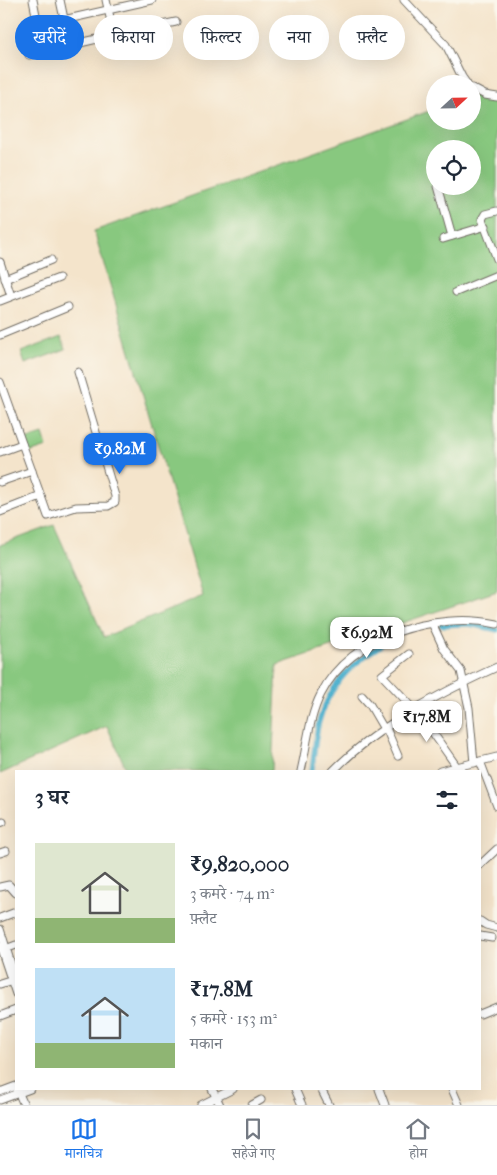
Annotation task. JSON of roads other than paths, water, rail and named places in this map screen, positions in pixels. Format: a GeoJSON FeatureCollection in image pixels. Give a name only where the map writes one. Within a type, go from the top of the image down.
{"type":"FeatureCollection","features":[{"type":"Feature","properties":{"kind":"street"},"geometry":{"type":"LineString","coordinates":[[32,0],[36,15]]}},
{"type":"Feature","properties":{"kind":"street"},"geometry":{"type":"LineString","coordinates":[[60,0],[63,15]]}},
{"type":"Feature","properties":{"kind":"street"},"geometry":{"type":"LineString","coordinates":[[106,0],[109,15]]}},
{"type":"Feature","properties":{"kind":"street"},"geometry":{"type":"LineString","coordinates":[[84,15],[152,0]]}},
{"type":"Feature","properties":{"kind":"street"},"geometry":{"type":"LineString","coordinates":[[404,0],[446,45],[461,75]]}},
{"type":"Feature","properties":{"kind":"street"},"geometry":{"type":"LineString","coordinates":[[481,92],[497,97]]}},
{"type":"Feature","properties":{"kind":"street"},"geometry":{"type":"LineString","coordinates":[[441,195],[452,236]]}},
{"type":"Feature","properties":{"kind":"street"},"geometry":{"type":"LineString","coordinates":[[497,211],[483,216],[482,219],[497,259]]}},
{"type":"Feature","properties":{"kind":"street"},"geometry":{"type":"LineString","coordinates":[[443,239],[486,226]]}},
{"type":"Feature","properties":{"kind":"street"},"geometry":{"type":"LineString","coordinates":[[6,279],[51,260]]}},
{"type":"Feature","properties":{"kind":"street"},"geometry":{"type":"LineString","coordinates":[[0,262],[11,296]]}},
{"type":"Feature","properties":{"kind":"street"},"geometry":{"type":"LineString","coordinates":[[456,292],[497,275]]}},
{"type":"Feature","properties":{"kind":"street"},"geometry":{"type":"LineString","coordinates":[[0,301],[59,278]]}},
{"type":"Feature","properties":{"kind":"street"},"geometry":{"type":"LineString","coordinates":[[0,335],[68,307]]}},
{"type":"Feature","properties":{"kind":"street"},"geometry":{"type":"LineString","coordinates":[[0,382],[48,516],[76,507],[108,506],[115,502],[115,496],[78,372]]}},
{"type":"Feature","properties":{"kind":"street"},"geometry":{"type":"LineString","coordinates":[[0,452],[22,444]]}},
{"type":"Feature","properties":{"kind":"street"},"geometry":{"type":"LineString","coordinates":[[0,482],[32,471]]}},
{"type":"Feature","properties":{"kind":"street"},"geometry":{"type":"LineString","coordinates":[[0,512],[41,496]]}},
{"type":"Feature","properties":{"kind":"street"},"geometry":{"type":"LineString","coordinates":[[301,770],[315,708],[321,693],[330,679],[361,650],[389,635],[457,620],[497,624]]}},
{"type":"Feature","properties":{"kind":"street"},"geometry":{"type":"LineString","coordinates":[[433,625],[446,653],[460,671],[464,683],[477,762],[481,770]]}},
{"type":"Feature","properties":{"kind":"street"},"geometry":{"type":"LineString","coordinates":[[410,654],[382,675],[417,708],[457,767]]}},
{"type":"Feature","properties":{"kind":"street"},"geometry":{"type":"LineString","coordinates":[[334,770],[385,728],[417,708],[497,667]]}},
{"type":"Feature","properties":{"kind":"street"},"geometry":{"type":"LineString","coordinates":[[362,696],[385,728],[398,756]]}},
{"type":"Feature","properties":{"kind":"street"},"geometry":{"type":"LineString","coordinates":[[444,770],[497,757]]}},
{"type":"Feature","properties":{"kind":"street"},"geometry":{"type":"LineString","coordinates":[[481,771],[497,806]]}},
{"type":"Feature","properties":{"kind":"street"},"geometry":{"type":"LineString","coordinates":[[481,865],[497,849]]}},
{"type":"Feature","properties":{"kind":"street"},"geometry":{"type":"LineString","coordinates":[[0,887],[9,885],[15,892]]}},
{"type":"Feature","properties":{"kind":"street"},"geometry":{"type":"LineString","coordinates":[[0,918],[15,912]]}},
{"type":"Feature","properties":{"kind":"street"},"geometry":{"type":"LineString","coordinates":[[481,922],[497,928]]}},
{"type":"Feature","properties":{"kind":"street"},"geometry":{"type":"LineString","coordinates":[[0,929],[2,949],[15,979],[0,984]]}},
{"type":"Feature","properties":{"kind":"street"},"geometry":{"type":"LineString","coordinates":[[481,936],[492,938]]}},
{"type":"Feature","properties":{"kind":"street"},"geometry":{"type":"LineString","coordinates":[[2,949],[15,945]]}},
{"type":"Feature","properties":{"kind":"street"},"geometry":{"type":"LineString","coordinates":[[481,1014],[497,1008]]}},
{"type":"Feature","properties":{"kind":"street"},"geometry":{"type":"LineString","coordinates":[[0,1016],[15,1010]]}},
{"type":"Feature","properties":{"kind":"street"},"geometry":{"type":"LineString","coordinates":[[0,1092],[15,1089]]}},
{"type":"Feature","properties":{"kind":"street"},"geometry":{"type":"LineString","coordinates":[[0,1100],[15,1090]]}},
{"type":"Feature","properties":{"kind":"street"},"geometry":{"type":"LineString","coordinates":[[17,1090],[24,1105]]}},
{"type":"Feature","properties":{"kind":"street"},"geometry":{"type":"LineString","coordinates":[[212,1090],[220,1105]]}},
{"type":"Feature","properties":{"kind":"street"},"geometry":{"type":"LineString","coordinates":[[202,1105],[231,1090]]}},
{"type":"Feature","properties":{"kind":"street"},"geometry":{"type":"LineString","coordinates":[[295,1090],[302,1105]]}},
{"type":"Feature","properties":{"kind":"street"},"geometry":{"type":"LineString","coordinates":[[322,1090],[329,1105]]}},
{"type":"Feature","properties":{"kind":"street"},"geometry":{"type":"LineString","coordinates":[[379,1090],[385,1105]]}},
{"type":"Feature","properties":{"kind":"street"},"geometry":{"type":"LineString","coordinates":[[452,1090],[459,1105]]}},
{"type":"Feature","properties":{"kind":"street"},"geometry":{"type":"LineString","coordinates":[[252,1105],[261,1100]]}},
{"type":"Feature","properties":{"kind":"waterway"},"geometry":{"type":"LineString","coordinates":[[441,625],[469,624],[497,630]]}},
{"type":"Feature","properties":{"kind":"waterway"},"geometry":{"type":"LineString","coordinates":[[312,770],[319,722],[331,693],[339,681],[359,661],[396,636]]}},
{"type":"Feature","properties":{"kind":"waterway"},"geometry":{"type":"LineString","coordinates":[[0,1095],[18,1090]]}}]}
